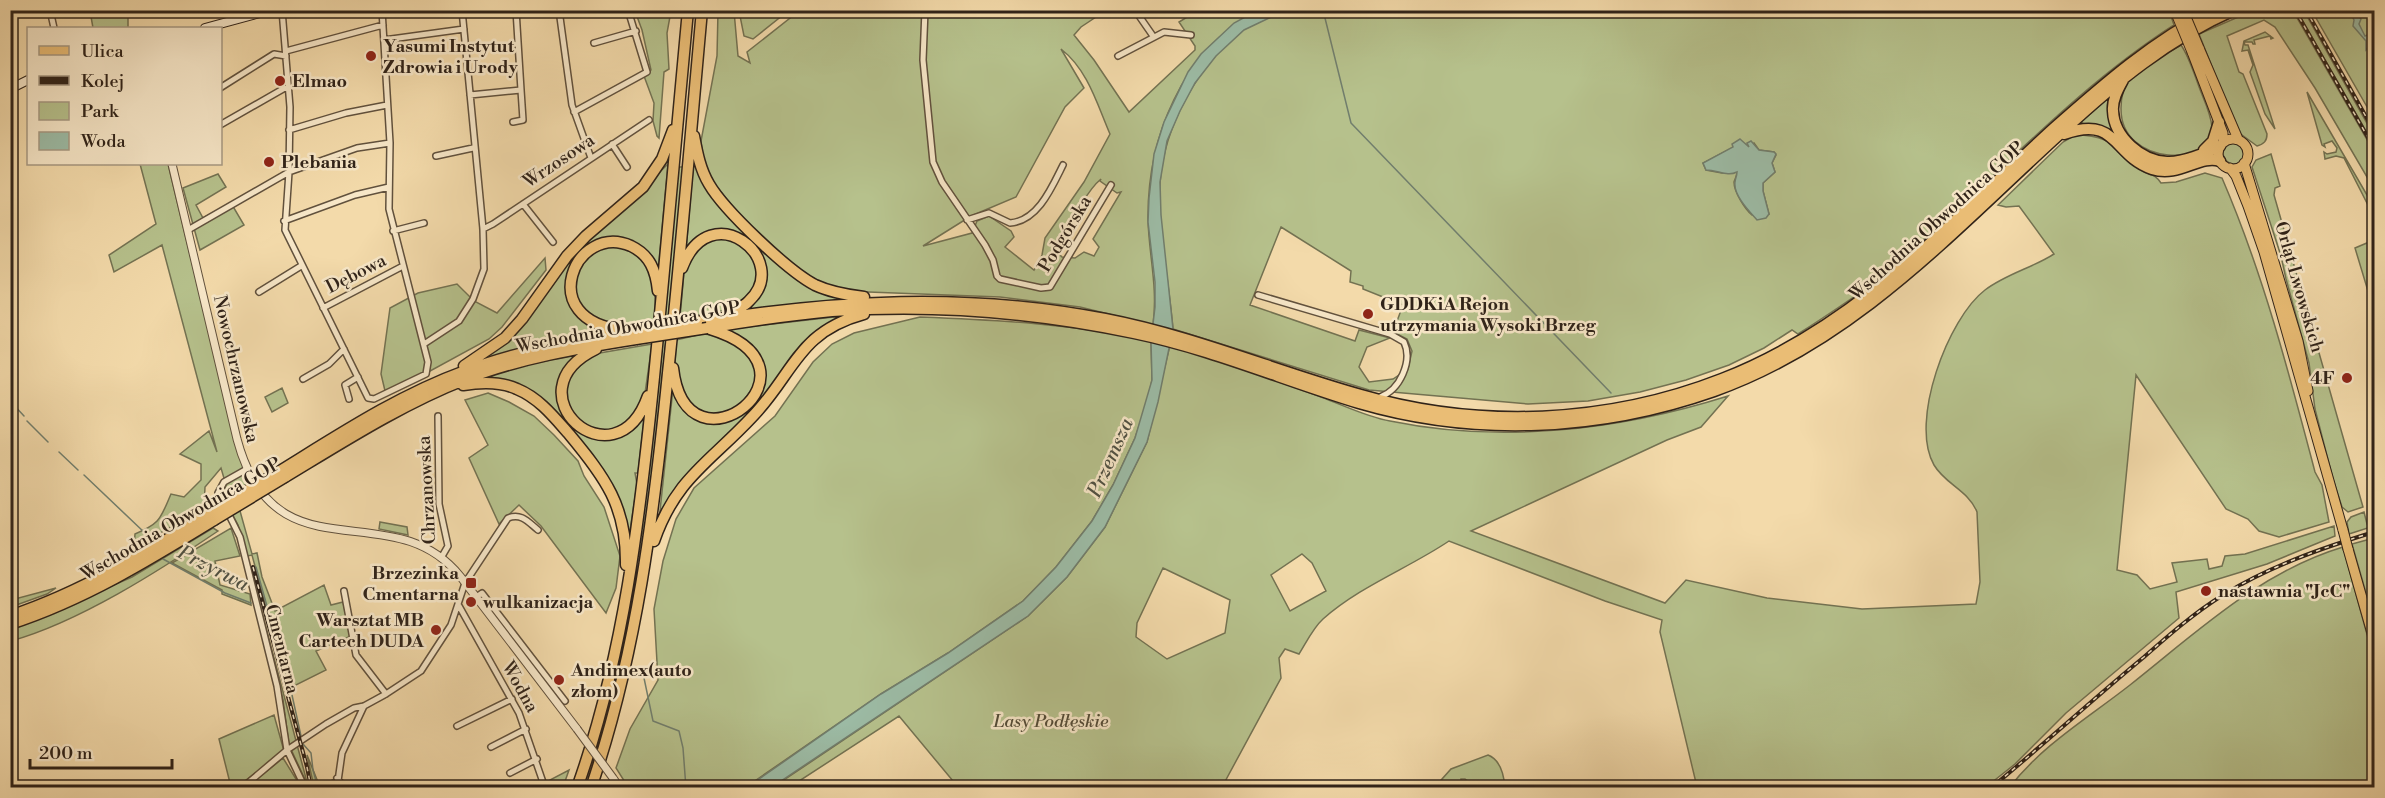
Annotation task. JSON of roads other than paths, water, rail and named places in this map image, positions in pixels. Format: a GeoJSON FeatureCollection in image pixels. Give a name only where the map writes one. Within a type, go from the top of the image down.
{"type":"FeatureCollection","features":[{"type":"Feature","properties":{"kind":"highway"},"geometry":{"type":"LineString","coordinates":[[577,788],[604,698],[626,597],[640,506],[654,382],[688,10]]}},
{"type":"Feature","properties":{"kind":"highway"},"geometry":{"type":"LineString","coordinates":[[591,788],[625,667],[646,563],[671,349],[702,10]]}},
{"type":"Feature","properties":{"kind":"highway","name":"Wschodnia Obwodnica GOP"},"geometry":{"type":"LineString","coordinates":[[1216,351],[1360,403],[1439,420],[1492,424],[1550,424],[1605,419],[1681,402],[1735,383],[1788,358],[1823,338],[1894,285],[1988,194],[2134,59],[2176,31],[2214,10]]}},
{"type":"Feature","properties":{"kind":"highway","name":"Wschodnia Obwodnica GOP"},"geometry":{"type":"LineString","coordinates":[[2052,135],[2125,76],[2179,39],[2234,10]]}},
{"type":"Feature","properties":{"kind":"highway"},"geometry":{"type":"LineString","coordinates":[[2125,76],[2114,100],[2113,111],[2120,132],[2132,147],[2149,159],[2166,162],[2179,161],[2222,144]]}},
{"type":"Feature","properties":{"kind":"highway"},"geometry":{"type":"LineString","coordinates":[[443,384],[505,338],[522,319],[567,256],[586,236],[642,187],[662,159],[678,117]]}},
{"type":"Feature","properties":{"kind":"highway"},"geometry":{"type":"LineString","coordinates":[[2199,154],[2213,141],[2219,122]]}},
{"type":"Feature","properties":{"kind":"highway"},"geometry":{"type":"LineString","coordinates":[[692,124],[699,160],[708,182],[738,219],[782,261],[813,284],[875,305]]}},
{"type":"Feature","properties":{"kind":"highway"},"geometry":{"type":"LineString","coordinates":[[2052,135],[2078,129],[2100,130],[2116,140],[2141,164],[2156,170],[2173,171],[2209,160],[2220,161]]}},
{"type":"Feature","properties":{"kind":"highway","name":"Wschodnia Obwodnica GOP"},"geometry":{"type":"LineString","coordinates":[[702,325],[718,318],[808,306],[875,305],[1011,313],[1133,329],[1216,351],[1375,399],[1398,397],[1471,416],[1557,416],[1643,404],[1707,385],[1772,357],[1843,315],[1903,268],[1988,194]]}},
{"type":"Feature","properties":{"kind":"highway"},"geometry":{"type":"LineString","coordinates":[[677,283],[690,250],[703,238],[718,234],[732,235],[749,245],[757,255],[760,265],[761,274],[757,290],[745,305],[718,318]]}},
{"type":"Feature","properties":{"kind":"highway"},"geometry":{"type":"LineString","coordinates":[[637,335],[591,322],[579,311],[572,296],[571,283],[573,269],[582,256],[597,246],[611,242],[624,243],[637,249],[648,259],[654,269],[660,312]]}},
{"type":"Feature","properties":{"kind":"highway"},"geometry":{"type":"LineString","coordinates":[[646,563],[661,521],[681,487],[753,417],[807,346],[840,322],[875,305]]}},
{"type":"Feature","properties":{"kind":"highway","name":"Wschodnia Obwodnica GOP"},"geometry":{"type":"LineString","coordinates":[[10,624],[60,606],[98,588],[389,406],[443,384],[472,368],[524,352],[702,325],[875,305]]}},
{"type":"Feature","properties":{"kind":"highway"},"geometry":{"type":"LineString","coordinates":[[671,349],[676,385],[686,405],[696,413],[709,417],[726,417],[737,413],[749,404],[759,382],[758,364],[750,350],[738,339],[702,325]]}},
{"type":"Feature","properties":{"kind":"highway","name":"Wschodnia Obwodnica GOP"},"geometry":{"type":"LineString","coordinates":[[443,384],[526,360],[610,343],[637,335]]}},
{"type":"Feature","properties":{"kind":"highway"},"geometry":{"type":"LineString","coordinates":[[610,343],[583,356],[565,375],[561,388],[562,403],[576,425],[588,433],[603,436],[616,434],[628,428],[643,412],[654,382]]}},
{"type":"Feature","properties":{"kind":"highway"},"geometry":{"type":"LineString","coordinates":[[443,384],[486,382],[507,385],[537,400],[560,423],[594,464],[610,488],[619,508],[626,536],[626,597]]}},
{"type":"Feature","properties":{"kind":"highway","name":"Wschodnia Obwodnica GOP"},"geometry":{"type":"LineString","coordinates":[[10,616],[57,599],[95,581],[212,517]]}},
{"type":"Feature","properties":{"kind":"main road"},"geometry":{"type":"LineString","coordinates":[[209,27],[271,10]]}},
{"type":"Feature","properties":{"kind":"main road"},"geometry":{"type":"LineString","coordinates":[[2183,10],[2224,136],[2218,152],[2220,161],[2230,168],[2237,168],[2244,163],[2248,150],[2243,142],[2230,139],[2222,144]]}},
{"type":"Feature","properties":{"kind":"main road"},"geometry":{"type":"LineString","coordinates":[[2175,11],[2238,139]]}},
{"type":"Feature","properties":{"kind":"main road"},"geometry":{"type":"LineString","coordinates":[[10,89],[27,80]]}},
{"type":"Feature","properties":{"kind":"main road","name":"Orląt Lwowskich"},"geometry":{"type":"LineString","coordinates":[[2244,163],[2301,350],[2313,423]]}},
{"type":"Feature","properties":{"kind":"main road","name":"Orląt Lwowskich"},"geometry":{"type":"LineString","coordinates":[[2230,168],[2236,176],[2259,234],[2374,640]]}},
{"type":"Feature","properties":{"kind":"street"},"geometry":{"type":"LineString","coordinates":[[50,10],[54,27]]}},
{"type":"Feature","properties":{"kind":"street"},"geometry":{"type":"LineString","coordinates":[[282,10],[289,87],[290,172],[284,221],[288,239],[370,399],[401,389],[426,374],[428,370],[422,336],[393,231],[388,187],[390,143],[382,10]]}},
{"type":"Feature","properties":{"kind":"street"},"geometry":{"type":"LineString","coordinates":[[424,344],[459,321],[479,285],[484,269],[483,229],[473,148],[462,10]]}},
{"type":"Feature","properties":{"kind":"street"},"geometry":{"type":"LineString","coordinates":[[513,122],[524,120],[516,10]]}},
{"type":"Feature","properties":{"kind":"street"},"geometry":{"type":"LineString","coordinates":[[559,10],[574,112],[591,158]]}},
{"type":"Feature","properties":{"kind":"street"},"geometry":{"type":"LineString","coordinates":[[574,112],[647,72],[628,10]]}},
{"type":"Feature","properties":{"kind":"street","name":"Podgórska"},"geometry":{"type":"LineString","coordinates":[[925,10],[923,60],[933,162],[942,182],[989,253],[1000,279],[1041,288],[1050,287],[1111,185]]}},
{"type":"Feature","properties":{"kind":"street"},"geometry":{"type":"LineString","coordinates":[[1135,10],[1153,36]]}},
{"type":"Feature","properties":{"kind":"street"},"geometry":{"type":"LineString","coordinates":[[222,87],[274,54],[286,53],[383,25]]}},
{"type":"Feature","properties":{"kind":"street"},"geometry":{"type":"LineString","coordinates":[[384,40],[464,29]]}},
{"type":"Feature","properties":{"kind":"street"},"geometry":{"type":"LineString","coordinates":[[1118,56],[1153,36],[1172,31],[1191,35]]}},
{"type":"Feature","properties":{"kind":"street"},"geometry":{"type":"LineString","coordinates":[[594,43],[636,32]]}},
{"type":"Feature","properties":{"kind":"street"},"geometry":{"type":"LineString","coordinates":[[222,124],[283,88],[289,87]]}},
{"type":"Feature","properties":{"kind":"street"},"geometry":{"type":"LineString","coordinates":[[470,95],[521,90]]}},
{"type":"Feature","properties":{"kind":"street"},"geometry":{"type":"LineString","coordinates":[[289,130],[346,113],[387,105]]}},
{"type":"Feature","properties":{"kind":"street","name":"Wrzosowa"},"geometry":{"type":"LineString","coordinates":[[483,229],[493,225],[649,120]]}},
{"type":"Feature","properties":{"kind":"street"},"geometry":{"type":"LineString","coordinates":[[188,230],[290,172],[357,148],[390,143]]}},
{"type":"Feature","properties":{"kind":"street","name":"Wrzosowa"},"geometry":{"type":"LineString","coordinates":[[612,144],[627,167]]}},
{"type":"Feature","properties":{"kind":"street"},"geometry":{"type":"LineString","coordinates":[[436,156],[473,148]]}},
{"type":"Feature","properties":{"kind":"street","name":"Nowochrzanowska"},"geometry":{"type":"LineString","coordinates":[[172,165],[237,439],[247,469],[264,495],[283,512],[302,522],[322,528],[402,538],[420,544],[441,558]]}},
{"type":"Feature","properties":{"kind":"street","name":"Podgórska"},"geometry":{"type":"LineString","coordinates":[[968,220],[989,213],[1010,223],[1023,219],[1045,200],[1063,165]]}},
{"type":"Feature","properties":{"kind":"street"},"geometry":{"type":"LineString","coordinates":[[284,221],[355,195],[388,187]]}},
{"type":"Feature","properties":{"kind":"street","name":"Wrzosowa"},"geometry":{"type":"LineString","coordinates":[[524,204],[553,242]]}},
{"type":"Feature","properties":{"kind":"street"},"geometry":{"type":"LineString","coordinates":[[393,231],[424,223]]}},
{"type":"Feature","properties":{"kind":"street"},"geometry":{"type":"LineString","coordinates":[[260,292],[301,266]]}},
{"type":"Feature","properties":{"kind":"street","name":"Dębowa"},"geometry":{"type":"LineString","coordinates":[[323,308],[403,266]]}},
{"type":"Feature","properties":{"kind":"street"},"geometry":{"type":"LineString","coordinates":[[1258,295],[1399,338],[1404,342],[1408,356],[1398,397],[1375,399]]}},
{"type":"Feature","properties":{"kind":"street"},"geometry":{"type":"LineString","coordinates":[[422,336],[435,336]]}},
{"type":"Feature","properties":{"kind":"street"},"geometry":{"type":"LineString","coordinates":[[303,379],[329,364],[344,349]]}},
{"type":"Feature","properties":{"kind":"street"},"geometry":{"type":"LineString","coordinates":[[349,399],[345,387],[358,377]]}},
{"type":"Feature","properties":{"kind":"street","name":"Chrzanowska"},"geometry":{"type":"LineString","coordinates":[[438,416],[439,504],[448,546],[441,558],[479,595],[565,701]]}},
{"type":"Feature","properties":{"kind":"street","name":"Cmentarna"},"geometry":{"type":"LineString","coordinates":[[247,469],[224,482],[218,493],[240,537],[278,686],[288,750],[305,788]]}},
{"type":"Feature","properties":{"kind":"street"},"geometry":{"type":"LineString","coordinates":[[242,788],[300,741],[354,708],[364,706],[386,694],[422,671],[451,625],[465,583],[508,518],[515,515],[523,517],[538,530]]}},
{"type":"Feature","properties":{"kind":"street"},"geometry":{"type":"LineString","coordinates":[[344,591],[356,655],[386,694]]}},
{"type":"Feature","properties":{"kind":"street","name":"Chrzanowska"},"geometry":{"type":"LineString","coordinates":[[479,595],[620,788]]}},
{"type":"Feature","properties":{"kind":"street","name":"Wodna"},"geometry":{"type":"LineString","coordinates":[[459,606],[512,699],[526,729],[545,788]]}},
{"type":"Feature","properties":{"kind":"street"},"geometry":{"type":"LineString","coordinates":[[457,726],[512,699]]}},
{"type":"Feature","properties":{"kind":"street"},"geometry":{"type":"LineString","coordinates":[[336,788],[342,753],[364,706]]}},
{"type":"Feature","properties":{"kind":"street"},"geometry":{"type":"LineString","coordinates":[[491,747],[526,729]]}},
{"type":"Feature","properties":{"kind":"street"},"geometry":{"type":"LineString","coordinates":[[510,773],[537,759]]}},
{"type":"Feature","properties":{"kind":"street"},"geometry":{"type":"LineString","coordinates":[[337,778],[345,788]]}},
{"type":"Feature","properties":{"kind":"water"},"geometry":{"type":"Polygon","coordinates":[[[1256,11],[1284,11],[1244,30],[1216,56],[1195,83],[1167,141],[1160,182],[1161,215],[1173,329],[1147,442],[1105,527],[1067,577],[1028,616],[772,787],[746,788],[881,694],[948,653],[1023,601],[1056,567],[1092,521],[1113,485],[1135,438],[1152,380],[1151,341],[1155,282],[1148,222],[1149,198],[1154,154],[1164,122],[1188,72],[1201,54],[1234,23],[1256,11]]]}},
{"type":"Feature","properties":{"kind":"water"},"geometry":{"type":"Polygon","coordinates":[[[2351,14],[2358,15],[2361,19],[2359,24],[2365,36],[2370,34],[2374,41],[2370,46],[2374,57],[2369,47],[2366,50],[2366,41],[2353,26],[2354,20],[2351,14]]]}},
{"type":"Feature","properties":{"kind":"water"},"geometry":{"type":"Polygon","coordinates":[[[1740,139],[1749,147],[1747,143],[1751,141],[1759,150],[1776,154],[1772,163],[1775,172],[1763,183],[1769,214],[1766,218],[1757,220],[1739,198],[1735,187],[1737,172],[1726,174],[1706,170],[1703,163],[1733,147],[1732,144],[1740,139]]]}},
{"type":"Feature","properties":{"kind":"waterway"},"geometry":{"type":"LineString","coordinates":[[1323,10],[1351,123],[1611,393]]}},
{"type":"Feature","properties":{"kind":"waterway","name":"Przyrwa"},"geometry":{"type":"LineString","coordinates":[[11,402],[24,416]]}},
{"type":"Feature","properties":{"kind":"waterway","name":"Przyrwa"},"geometry":{"type":"LineString","coordinates":[[27,421],[48,442]]}},
{"type":"Feature","properties":{"kind":"waterway","name":"Przyrwa"},"geometry":{"type":"LineString","coordinates":[[59,452],[78,470]]}},
{"type":"Feature","properties":{"kind":"waterway","name":"Przyrwa"},"geometry":{"type":"LineString","coordinates":[[84,475],[146,534]]}},
{"type":"Feature","properties":{"kind":"waterway","name":"Przyrwa"},"geometry":{"type":"LineString","coordinates":[[163,559],[225,593],[251,603]]}},
{"type":"Feature","properties":{"kind":"waterway","name":"Przyrwa"},"geometry":{"type":"LineString","coordinates":[[256,567],[292,695],[301,736]]}},
{"type":"Feature","properties":{"kind":"waterway"},"geometry":{"type":"LineString","coordinates":[[644,678],[653,721],[679,731],[683,748],[686,788]]}},
{"type":"Feature","properties":{"kind":"waterway","name":"Przyrwa"},"geometry":{"type":"LineString","coordinates":[[303,744],[311,753],[318,788]]}},
{"type":"Feature","properties":{"kind":"railway"},"geometry":{"type":"LineString","coordinates":[[2295,10],[2374,148]]}},
{"type":"Feature","properties":{"kind":"railway"},"geometry":{"type":"LineString","coordinates":[[2306,10],[2374,131]]}},
{"type":"Feature","properties":{"kind":"railway"},"geometry":{"type":"LineString","coordinates":[[1991,788],[2172,632],[2212,602],[2278,567],[2316,551],[2374,532]]}},
{"type":"Feature","properties":{"kind":"railway"},"geometry":{"type":"LineString","coordinates":[[253,567],[311,788]]}},
{"type":"Feature","properties":{"kind":"place","name":"Yasumi Instytut Zdrowia i Urody"},"geometry":{"type":"Point","coordinates":[371,56]}},
{"type":"Feature","properties":{"kind":"place","name":"Elmao"},"geometry":{"type":"Point","coordinates":[280,81]}},
{"type":"Feature","properties":{"kind":"place","name":"Plebania"},"geometry":{"type":"Point","coordinates":[269,162]}},
{"type":"Feature","properties":{"kind":"place","name":"GDDKiA Rejon utrzymania Wysoki Brzeg"},"geometry":{"type":"Point","coordinates":[1368,314]}},
{"type":"Feature","properties":{"kind":"place","name":"4F"},"geometry":{"type":"Point","coordinates":[2347,378]}},
{"type":"Feature","properties":{"kind":"place","name":"Brzezinka Cmentarna"},"geometry":{"type":"Point","coordinates":[471,583]}},
{"type":"Feature","properties":{"kind":"place","name":"nastawnia \"JcC\""},"geometry":{"type":"Point","coordinates":[2206,591]}},
{"type":"Feature","properties":{"kind":"place","name":"wulkanizacja"},"geometry":{"type":"Point","coordinates":[471,602]}},
{"type":"Feature","properties":{"kind":"place","name":"Warsztat MB Cartech DUDA"},"geometry":{"type":"Point","coordinates":[436,630]}},
{"type":"Feature","properties":{"kind":"place","name":"Andimex(auto złom)"},"geometry":{"type":"Point","coordinates":[559,680]}},
{"type":"Feature","properties":{"kind":"water label","name":"Przemsza"},"geometry":{"type":"Point","coordinates":[1111,458]}},
{"type":"Feature","properties":{"kind":"park label","name":"Lasy Podłęskie"},"geometry":{"type":"Point","coordinates":[1051,721]}}]}
